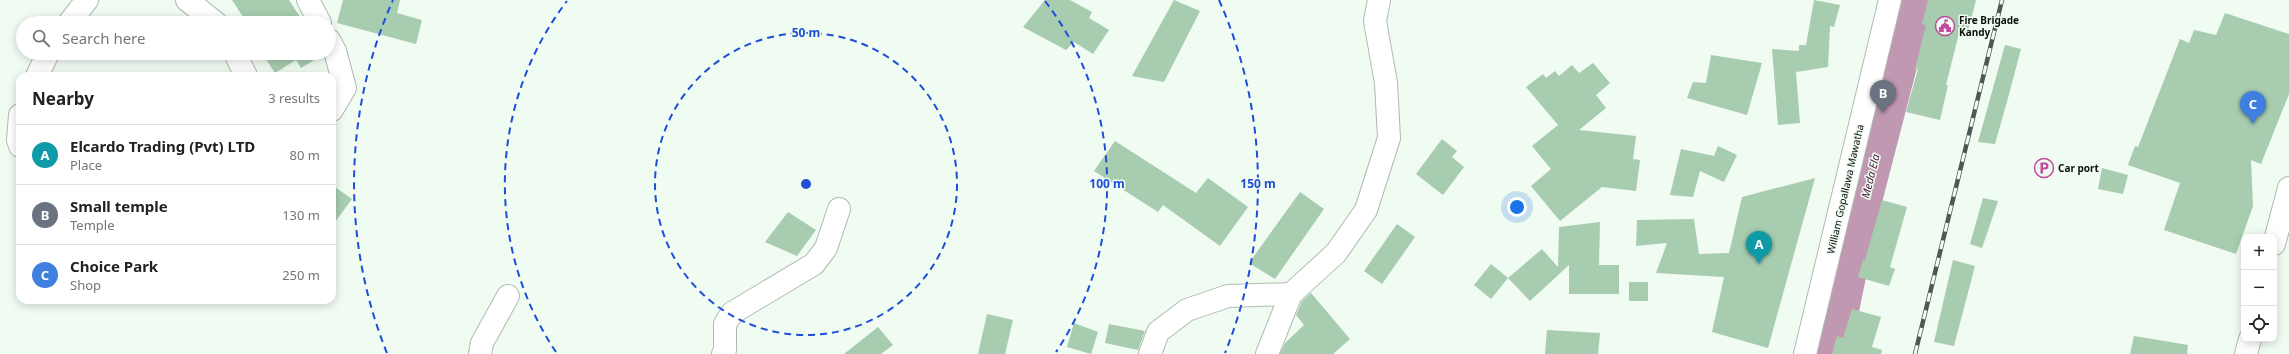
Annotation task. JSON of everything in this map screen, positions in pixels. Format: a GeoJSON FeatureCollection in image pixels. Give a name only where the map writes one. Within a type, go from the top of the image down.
{"type":"FeatureCollection","features":[{"type":"Feature","properties":{"kind":"main road"},"geometry":{"type":"LineString","coordinates":[[74,16],[87,0]]}},
{"type":"Feature","properties":{"kind":"main road"},"geometry":{"type":"LineString","coordinates":[[187,0],[207,16]]}},
{"type":"Feature","properties":{"kind":"main road"},"geometry":{"type":"LineString","coordinates":[[308,0],[316,16]]}},
{"type":"Feature","properties":{"kind":"main road"},"geometry":{"type":"LineString","coordinates":[[1267,354],[1290,294],[1336,253],[1366,210],[1389,138],[1386,83],[1376,21],[1379,0]]}},
{"type":"Feature","properties":{"kind":"main road","name":"William Gopallawa Mawatha"},"geometry":{"type":"LineString","coordinates":[[1805,354],[1890,0]]}},
{"type":"Feature","properties":{"kind":"main road"},"geometry":{"type":"LineString","coordinates":[[336,55],[345,88],[336,103]]}},
{"type":"Feature","properties":{"kind":"main road"},"geometry":{"type":"LineString","coordinates":[[39,72],[45,60]]}},
{"type":"Feature","properties":{"kind":"main road"},"geometry":{"type":"LineString","coordinates":[[238,60],[244,72]]}},
{"type":"Feature","properties":{"kind":"main road"},"geometry":{"type":"LineString","coordinates":[[2277,234],[2289,188]]}},
{"type":"Feature","properties":{"kind":"main road"},"geometry":{"type":"LineString","coordinates":[[723,354],[725,350],[725,324],[732,313],[814,264],[826,248],[839,209]]}},
{"type":"Feature","properties":{"kind":"main road"},"geometry":{"type":"LineString","coordinates":[[1150,354],[1158,332],[1187,310],[1228,296],[1290,294]]}},
{"type":"Feature","properties":{"kind":"main road"},"geometry":{"type":"LineString","coordinates":[[480,354],[482,343],[508,296]]}},
{"type":"Feature","properties":{"kind":"main road"},"geometry":{"type":"LineString","coordinates":[[2246,354],[2249,342]]}},
{"type":"Feature","properties":{"kind":"building"},"geometry":{"type":"Polygon","coordinates":[[[232,0],[289,0],[299,16],[242,16],[232,0]]]}},
{"type":"Feature","properties":{"kind":"building"},"geometry":{"type":"Polygon","coordinates":[[[343,0],[400,0],[397,13],[422,20],[416,44],[337,23],[343,0]]]}},
{"type":"Feature","properties":{"kind":"building"},"geometry":{"type":"Polygon","coordinates":[[[1045,0],[1070,0],[1092,12],[1089,18],[1109,30],[1093,54],[1074,42],[1066,50],[1023,27],[1045,0]]]}},
{"type":"Feature","properties":{"kind":"building"},"geometry":{"type":"Polygon","coordinates":[[[1174,0],[1200,11],[1164,82],[1132,76],[1174,0]]]}},
{"type":"Feature","properties":{"kind":"building"},"geometry":{"type":"Polygon","coordinates":[[[1814,0],[1840,5],[1834,27],[1830,26],[1828,67],[1796,72],[1800,123],[1778,125],[1772,49],[1799,51],[1799,45],[1806,45],[1814,0]]]}},
{"type":"Feature","properties":{"kind":"building"},"geometry":{"type":"Polygon","coordinates":[[[1928,0],[1976,0],[1967,35],[1959,33],[1946,85],[1948,85],[1940,120],[1906,112],[1918,69],[1915,69],[1926,25],[1922,24],[1928,0]]]}},
{"type":"Feature","properties":{"kind":"building"},"geometry":{"type":"Polygon","coordinates":[[[2225,13],[2289,34],[2289,94],[2261,164],[2251,160],[2253,206],[2243,234],[2241,234],[2241,240],[2236,254],[2164,230],[2180,183],[2128,165],[2135,146],[2138,147],[2180,39],[2189,43],[2194,30],[2216,35],[2225,13]]]}},
{"type":"Feature","properties":{"kind":"building"},"geometry":{"type":"Polygon","coordinates":[[[2005,45],[2021,49],[2008,98],[1995,144],[1978,142],[2005,45]]]}},
{"type":"Feature","properties":{"kind":"building"},"geometry":{"type":"Polygon","coordinates":[[[1711,55],[1762,63],[1747,115],[1687,98],[1693,82],[1706,83],[1711,55]]]}},
{"type":"Feature","properties":{"kind":"building"},"geometry":{"type":"Polygon","coordinates":[[[267,60],[296,60],[277,72],[274,72],[267,60]]]}},
{"type":"Feature","properties":{"kind":"building"},"geometry":{"type":"Polygon","coordinates":[[[296,60],[315,60],[301,68],[296,60]]]}},
{"type":"Feature","properties":{"kind":"building"},"geometry":{"type":"Polygon","coordinates":[[[1593,63],[1610,83],[1596,95],[1606,108],[1579,130],[1636,136],[1633,159],[1640,160],[1636,191],[1602,187],[1560,221],[1531,186],[1551,169],[1532,146],[1558,125],[1526,87],[1543,74],[1546,78],[1555,71],[1559,76],[1572,65],[1579,73],[1593,63]]]}},
{"type":"Feature","properties":{"kind":"building"},"geometry":{"type":"Polygon","coordinates":[[[1442,139],[1457,151],[1452,157],[1464,167],[1443,195],[1416,174],[1442,139]]]}},
{"type":"Feature","properties":{"kind":"building"},"geometry":{"type":"Polygon","coordinates":[[[1115,141],[1196,193],[1208,178],[1248,207],[1220,246],[1163,205],[1158,212],[1094,171],[1115,141]]]}},
{"type":"Feature","properties":{"kind":"building"},"geometry":{"type":"Polygon","coordinates":[[[1718,146],[1737,155],[1724,182],[1700,171],[1693,197],[1670,195],[1681,149],[1714,156],[1718,146]]]}},
{"type":"Feature","properties":{"kind":"building"},"geometry":{"type":"Polygon","coordinates":[[[2102,168],[2128,175],[2123,194],[2098,189],[2102,168]]]}},
{"type":"Feature","properties":{"kind":"building"},"geometry":{"type":"Polygon","coordinates":[[[1815,178],[1768,348],[1712,332],[1724,277],[1656,273],[1667,243],[1636,246],[1637,220],[1694,219],[1699,254],[1729,253],[1742,197],[1815,178]]]}},
{"type":"Feature","properties":{"kind":"building"},"geometry":{"type":"Polygon","coordinates":[[[336,188],[352,199],[336,221],[336,188]]]}},
{"type":"Feature","properties":{"kind":"building"},"geometry":{"type":"Polygon","coordinates":[[[1300,192],[1324,209],[1275,279],[1249,263],[1300,192]]]}},
{"type":"Feature","properties":{"kind":"building"},"geometry":{"type":"Polygon","coordinates":[[[1983,198],[1998,201],[1982,248],[1970,244],[1983,198]]]}},
{"type":"Feature","properties":{"kind":"building"},"geometry":{"type":"Polygon","coordinates":[[[1882,200],[1907,207],[1890,267],[1895,269],[1889,286],[1858,277],[1863,260],[1865,260],[1882,200]]]}},
{"type":"Feature","properties":{"kind":"building"},"geometry":{"type":"Polygon","coordinates":[[[788,212],[816,230],[797,256],[765,242],[788,212]]]}},
{"type":"Feature","properties":{"kind":"building"},"geometry":{"type":"Polygon","coordinates":[[[1600,222],[1599,265],[1619,265],[1619,294],[1569,294],[1569,265],[1530,301],[1508,278],[1542,249],[1558,267],[1559,227],[1600,222]]]}},
{"type":"Feature","properties":{"kind":"building"},"geometry":{"type":"Polygon","coordinates":[[[1397,224],[1415,237],[1382,284],[1364,271],[1397,224]]]}},
{"type":"Feature","properties":{"kind":"building"},"geometry":{"type":"Polygon","coordinates":[[[1953,260],[1975,266],[1954,346],[1934,342],[1953,260]]]}},
{"type":"Feature","properties":{"kind":"building"},"geometry":{"type":"Polygon","coordinates":[[[1491,264],[1508,278],[1491,299],[1474,285],[1491,264]]]}},
{"type":"Feature","properties":{"kind":"building"},"geometry":{"type":"Polygon","coordinates":[[[1629,282],[1648,282],[1648,301],[1629,301],[1629,282]]]}},
{"type":"Feature","properties":{"kind":"building"},"geometry":{"type":"Polygon","coordinates":[[[1311,293],[1350,339],[1333,354],[1280,354],[1285,343],[1304,325],[1296,315],[1302,301],[1311,293]]]}},
{"type":"Feature","properties":{"kind":"building"},"geometry":{"type":"Polygon","coordinates":[[[1852,309],[1881,317],[1872,347],[1882,350],[1881,354],[1832,354],[1837,336],[1843,338],[1852,309]]]}},
{"type":"Feature","properties":{"kind":"building"},"geometry":{"type":"Polygon","coordinates":[[[987,314],[1013,320],[1005,354],[978,354],[987,314]]]}},
{"type":"Feature","properties":{"kind":"building"},"geometry":{"type":"Polygon","coordinates":[[[1074,323],[1098,332],[1091,354],[1067,347],[1074,323]]]}},
{"type":"Feature","properties":{"kind":"building"},"geometry":{"type":"Polygon","coordinates":[[[1109,324],[1145,331],[1138,350],[1105,343],[1109,324]]]}},
{"type":"Feature","properties":{"kind":"building"},"geometry":{"type":"Polygon","coordinates":[[[878,327],[893,345],[881,354],[844,354],[878,327]]]}},
{"type":"Feature","properties":{"kind":"building"},"geometry":{"type":"Polygon","coordinates":[[[1547,330],[1600,333],[1598,354],[1545,354],[1547,330]]]}},
{"type":"Feature","properties":{"kind":"building"},"geometry":{"type":"Polygon","coordinates":[[[2134,336],[2188,345],[2187,354],[2130,354],[2134,336]]]}},
{"type":"Feature","properties":{"kind":"waterway","name":"Meda Ela"},"geometry":{"type":"LineString","coordinates":[[1832,354],[1861,212],[1916,0]]}},
{"type":"Feature","properties":{"kind":"railway"},"geometry":{"type":"LineString","coordinates":[[1915,354],[2002,0]]}},
{"type":"Feature","properties":{"kind":"place","name":"Fire Brigade Kandy"},"geometry":{"type":"Point","coordinates":[1945,26]}},
{"type":"Feature","properties":{"kind":"place","name":"Small temple"},"geometry":{"type":"Point","coordinates":[1883,113]}},
{"type":"Feature","properties":{"kind":"place","name":"Choice Park"},"geometry":{"type":"Point","coordinates":[2253,124]}},
{"type":"Feature","properties":{"kind":"place","name":"Car port"},"geometry":{"type":"Point","coordinates":[2044,168]}},
{"type":"Feature","properties":{"kind":"place","name":"Elcardo Trading (Pvt) LTD"},"geometry":{"type":"Point","coordinates":[1759,264]}}]}
